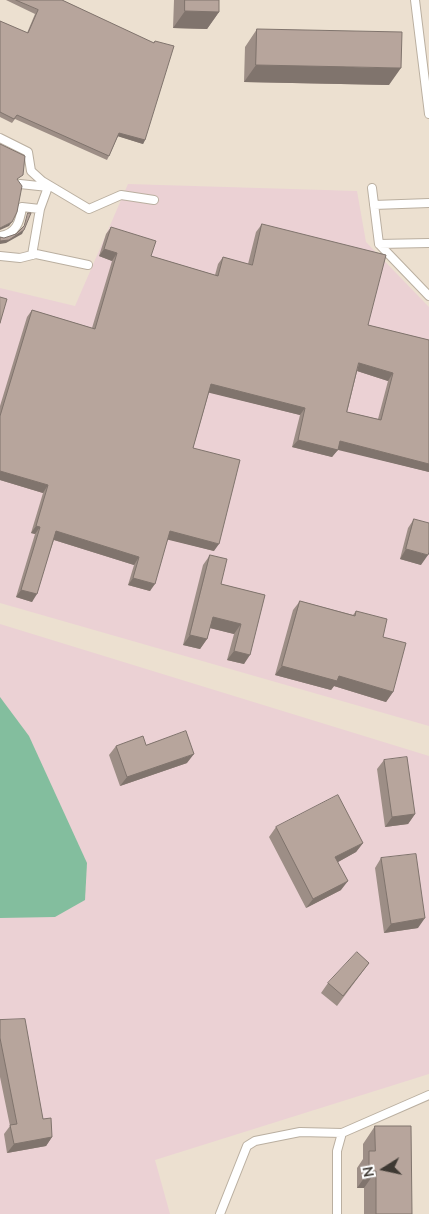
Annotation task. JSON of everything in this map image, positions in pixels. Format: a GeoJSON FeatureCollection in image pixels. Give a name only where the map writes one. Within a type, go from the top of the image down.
{"type":"FeatureCollection","features":[{"type":"Feature","properties":{"kind":"lane"},"geometry":{"type":"LineString","coordinates":[[415,0],[429,114]]}},
{"type":"Feature","properties":{"kind":"lane"},"geometry":{"type":"LineString","coordinates":[[0,138],[28,152],[31,171],[48,187],[89,208],[121,195],[154,200]]}},
{"type":"Feature","properties":{"kind":"lane"},"geometry":{"type":"LineString","coordinates":[[20,184],[48,187]]}},
{"type":"Feature","properties":{"kind":"lane"},"geometry":{"type":"LineString","coordinates":[[32,255],[40,210],[48,187]]}},
{"type":"Feature","properties":{"kind":"lane"},"geometry":{"type":"LineString","coordinates":[[372,188],[379,244],[429,296]]}},
{"type":"Feature","properties":{"kind":"lane"},"geometry":{"type":"LineString","coordinates":[[374,205],[429,203]]}},
{"type":"Feature","properties":{"kind":"lane"},"geometry":{"type":"LineString","coordinates":[[0,236],[15,229],[22,207],[40,210]]}},
{"type":"Feature","properties":{"kind":"lane"},"geometry":{"type":"LineString","coordinates":[[379,244],[429,243]]}},
{"type":"Feature","properties":{"kind":"lane"},"geometry":{"type":"LineString","coordinates":[[0,256],[20,258],[36,254],[88,265]]}},
{"type":"Feature","properties":{"kind":"lane"},"geometry":{"type":"LineString","coordinates":[[220,1214],[247,1146],[255,1141],[300,1132],[342,1133],[429,1096]]}},
{"type":"Feature","properties":{"kind":"lane"},"geometry":{"type":"LineString","coordinates":[[337,1214],[337,1151],[342,1133]]}},
{"type":"Feature","properties":{"kind":"shaded area"},"geometry":{"type":"Polygon","coordinates":[[[128,184],[357,191],[366,242],[429,307],[429,726],[0,603],[0,288],[75,306],[128,184]]]}},
{"type":"Feature","properties":{"kind":"shaded area"},"geometry":{"type":"Polygon","coordinates":[[[0,624],[429,756],[429,1074],[155,1160],[170,1214],[0,1214],[0,624]]]}},
{"type":"Feature","properties":{"kind":"green space"},"geometry":{"type":"Polygon","coordinates":[[[0,697],[29,736],[87,863],[85,900],[55,917],[0,918],[0,697]]]}},
{"type":"Feature","properties":{"kind":"building"},"geometry":{"type":"Polygon","coordinates":[[[16,0],[62,0],[154,43],[155,41],[174,46],[145,140],[119,133],[109,156],[17,115],[14,119],[0,112],[0,21],[28,33],[38,10],[16,0]]]}},
{"type":"Feature","properties":{"kind":"building"},"geometry":{"type":"Polygon","coordinates":[[[185,0],[219,0],[219,12],[185,11],[185,0]]]}},
{"type":"Feature","properties":{"kind":"building"},"geometry":{"type":"Polygon","coordinates":[[[257,29],[402,32],[401,68],[256,65],[257,29]]]}},
{"type":"Feature","properties":{"kind":"building"},"geometry":{"type":"Polygon","coordinates":[[[0,144],[25,156],[23,175],[17,179],[22,186],[17,212],[12,222],[0,228],[0,144]]]}},
{"type":"Feature","properties":{"kind":"building"},"geometry":{"type":"Polygon","coordinates":[[[28,213],[31,213],[24,230],[9,240],[0,241],[0,237],[4,238],[16,234],[24,226],[28,213]]]}},
{"type":"Feature","properties":{"kind":"building"},"geometry":{"type":"Polygon","coordinates":[[[262,224],[386,255],[368,325],[429,340],[429,464],[340,441],[338,450],[298,440],[305,408],[211,384],[193,448],[240,460],[219,544],[170,531],[155,584],[133,578],[139,557],[56,531],[37,594],[21,590],[40,527],[36,526],[48,485],[0,471],[0,416],[32,310],[95,329],[117,253],[104,249],[111,227],[156,241],[151,256],[218,276],[223,257],[252,265],[262,224]],[[359,363],[347,412],[381,420],[393,373],[359,363]]]}},
{"type":"Feature","properties":{"kind":"building"},"geometry":{"type":"Polygon","coordinates":[[[0,297],[7,299],[0,323],[0,297]]]}},
{"type":"Feature","properties":{"kind":"building"},"geometry":{"type":"Polygon","coordinates":[[[414,519],[429,523],[428,555],[406,549],[414,519]]]}},
{"type":"Feature","properties":{"kind":"building"},"geometry":{"type":"Polygon","coordinates":[[[210,555],[227,559],[221,584],[265,595],[250,655],[234,651],[241,624],[213,617],[207,639],[190,635],[210,555]]]}},
{"type":"Feature","properties":{"kind":"building"},"geometry":{"type":"Polygon","coordinates":[[[300,601],[355,616],[356,611],[387,619],[383,637],[406,643],[393,692],[339,676],[337,681],[282,666],[300,601]]]}},
{"type":"Feature","properties":{"kind":"building"},"geometry":{"type":"Polygon","coordinates":[[[186,731],[194,754],[127,777],[116,746],[143,736],[146,745],[186,731]]]}},
{"type":"Feature","properties":{"kind":"building"},"geometry":{"type":"Polygon","coordinates":[[[407,757],[415,814],[392,817],[384,760],[407,757]]]}},
{"type":"Feature","properties":{"kind":"building"},"geometry":{"type":"Polygon","coordinates":[[[338,795],[363,843],[335,857],[348,881],[313,899],[276,827],[338,795]]]}},
{"type":"Feature","properties":{"kind":"building"},"geometry":{"type":"Polygon","coordinates":[[[416,854],[425,918],[391,924],[381,858],[416,854]]]}},
{"type":"Feature","properties":{"kind":"building"},"geometry":{"type":"Polygon","coordinates":[[[357,952],[369,963],[343,996],[328,983],[357,952]]]}},
{"type":"Feature","properties":{"kind":"building"},"geometry":{"type":"Polygon","coordinates":[[[25,1019],[43,1119],[51,1118],[52,1137],[14,1144],[10,1125],[17,1124],[0,1038],[0,1020],[25,1019]]]}},
{"type":"Feature","properties":{"kind":"building"},"geometry":{"type":"Polygon","coordinates":[[[375,1126],[411,1126],[412,1214],[376,1214],[376,1171],[369,1171],[369,1151],[375,1151],[375,1126]]]}}]}
